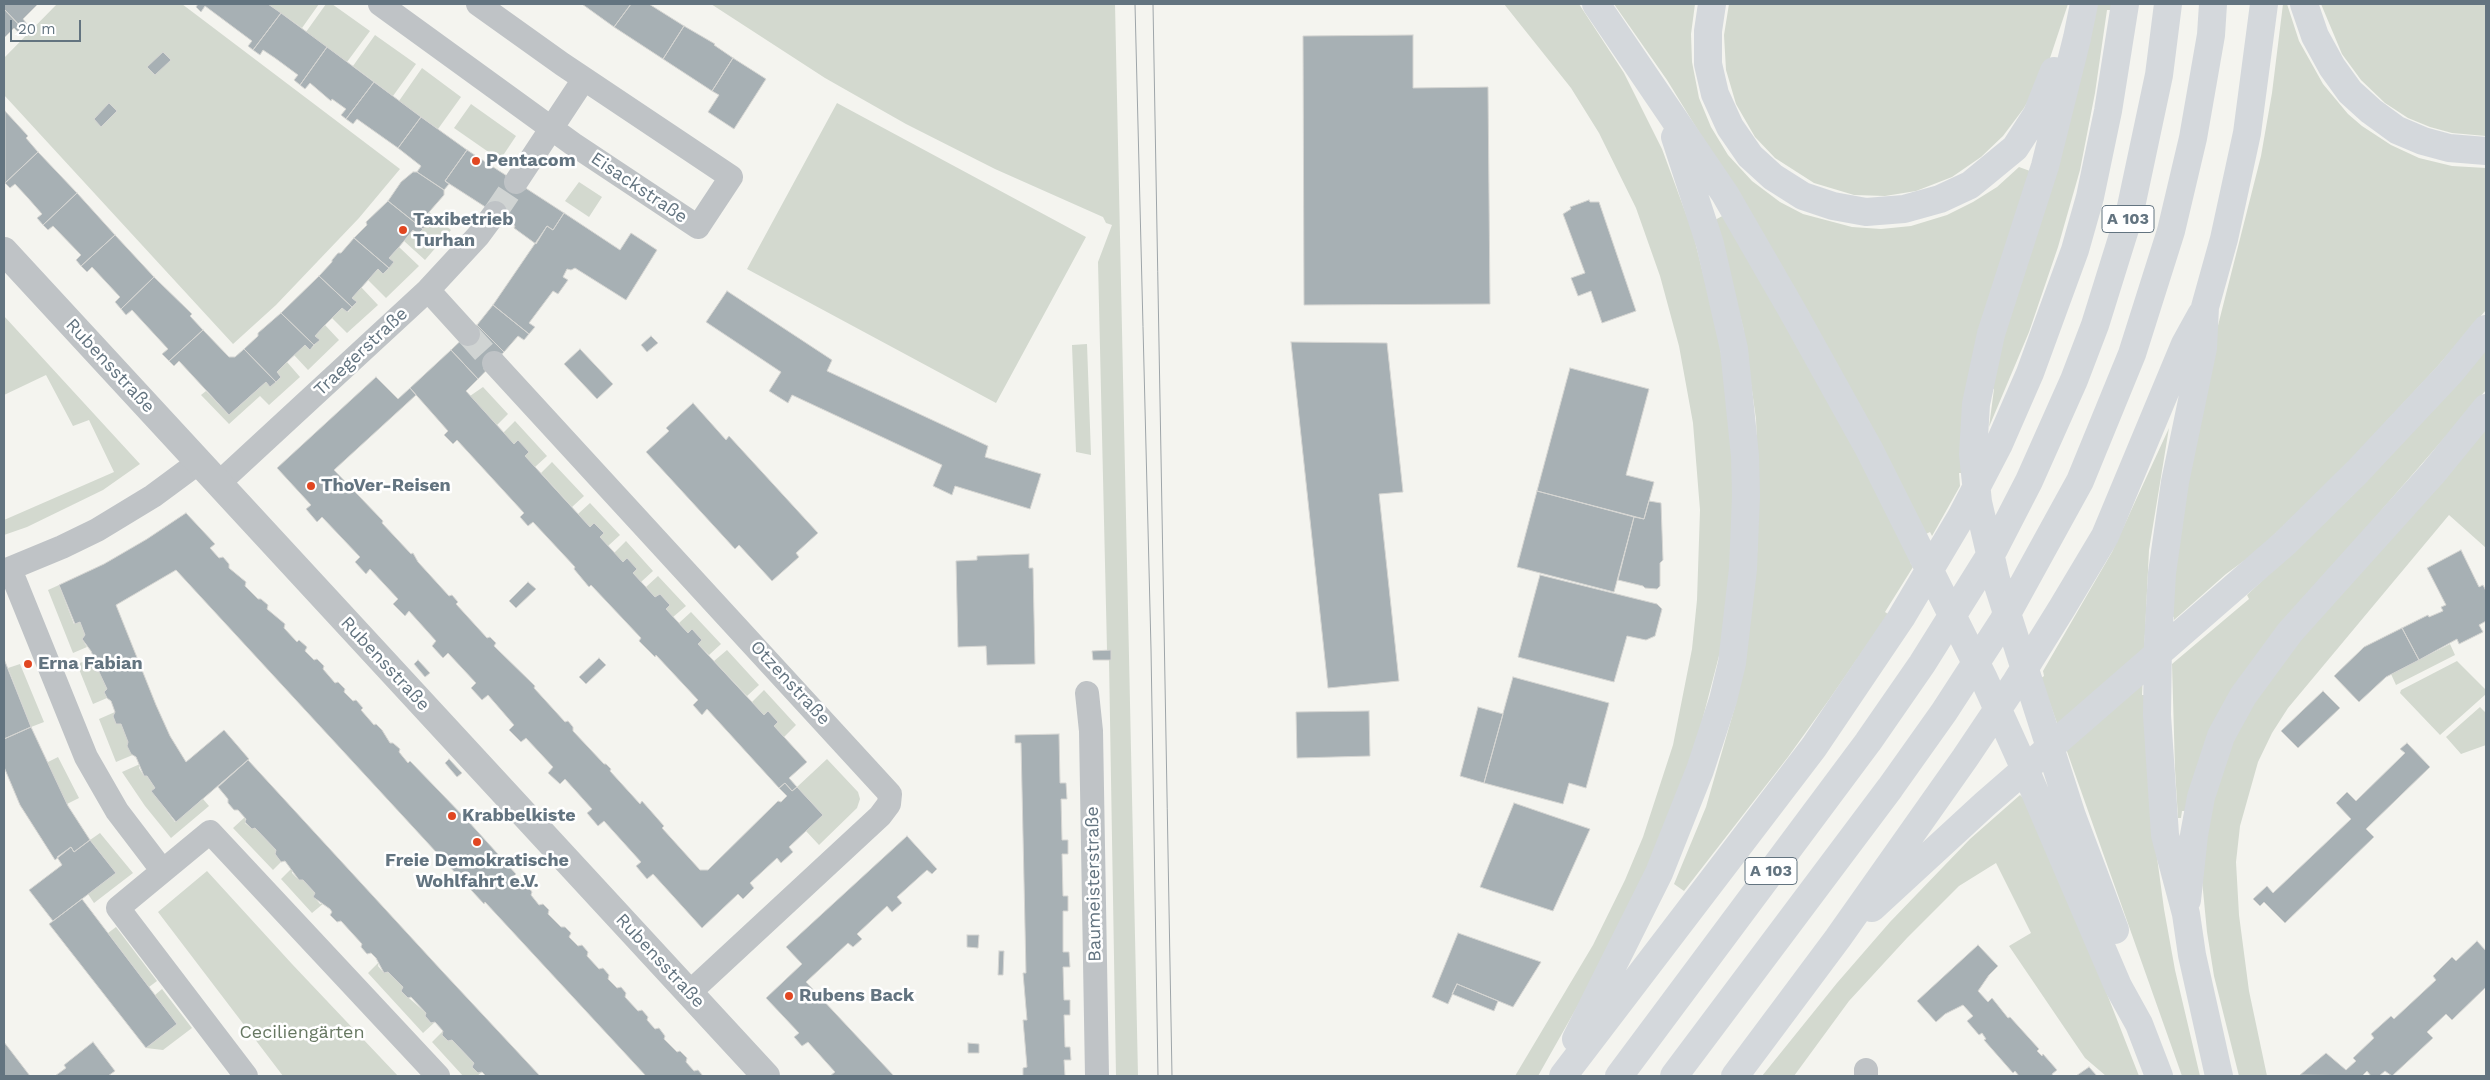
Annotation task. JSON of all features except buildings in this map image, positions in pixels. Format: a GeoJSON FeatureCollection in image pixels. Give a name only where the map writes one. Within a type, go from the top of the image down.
{"type":"FeatureCollection","features":[{"type":"Feature","properties":{"kind":"highway"},"geometry":{"type":"LineString","coordinates":[[1596,4],[1725,194],[1836,387],[1909,526],[1987,688],[2090,916],[2118,986],[2139,1024],[2159,1076]]}},
{"type":"Feature","properties":{"kind":"highway"},"geometry":{"type":"LineString","coordinates":[[1712,4],[1708,31],[1708,64],[1715,94],[1730,127],[1750,156],[1773,177],[1803,196],[1833,206],[1866,212],[1904,209],[1940,199],[1970,185],[2014,148],[2037,114],[2082,4]]}},
{"type":"Feature","properties":{"kind":"highway"},"geometry":{"type":"LineString","coordinates":[[2082,4],[2077,38],[2044,166],[1985,360],[1976,404],[1974,470],[1982,528],[1996,579],[2072,816],[2134,978],[2138,997],[2139,1024]]}},
{"type":"Feature","properties":{"kind":"highway"},"geometry":{"type":"LineString","coordinates":[[1563,1076],[1814,747],[1901,618],[1961,517],[1999,444],[2057,304],[2090,197],[2108,111],[2125,4]]}},
{"type":"Feature","properties":{"kind":"highway","name":"A 103"},"geometry":{"type":"LineString","coordinates":[[1619,1076],[1868,742],[1922,664],[1994,549],[2055,426],[2095,325],[2129,216],[2159,75],[2168,4]]}},
{"type":"Feature","properties":{"kind":"highway","name":"A 103"},"geometry":{"type":"LineString","coordinates":[[1674,1076],[1885,796],[1944,712],[2003,621],[2080,481],[2132,354],[2171,231],[2193,138],[2211,35],[2213,4]]}},
{"type":"Feature","properties":{"kind":"highway"},"geometry":{"type":"LineString","coordinates":[[1735,1076],[1838,938],[1965,758],[2016,682],[2104,536],[2185,344],[2205,307],[2224,239],[2247,133],[2264,4]]}},
{"type":"Feature","properties":{"kind":"highway"},"geometry":{"type":"LineString","coordinates":[[2304,4],[2315,36],[2332,67],[2350,92],[2370,111],[2398,130],[2422,141],[2449,148],[2486,151]]}},
{"type":"Feature","properties":{"kind":"highway"},"geometry":{"type":"LineString","coordinates":[[1557,1076],[1659,873],[1700,770],[1732,663],[1739,607],[1743,569],[1746,496],[1742,423],[1734,349],[1710,244],[1667,111]]}},
{"type":"Feature","properties":{"kind":"highway"},"geometry":{"type":"LineString","coordinates":[[2205,307],[2203,348],[2175,482],[2162,573],[2157,682],[2158,756],[2165,835],[2186,914],[2192,955],[2220,1076]]}},
{"type":"Feature","properties":{"kind":"highway"},"geometry":{"type":"LineString","coordinates":[[1838,938],[1985,804],[2237,586],[2357,472],[2450,373],[2486,329]]}},
{"type":"Feature","properties":{"kind":"highway"},"geometry":{"type":"LineString","coordinates":[[2186,914],[2194,835],[2201,797],[2221,736],[2243,696],[2290,632],[2433,472],[2486,408]]}},
{"type":"Feature","properties":{"kind":"street","name":"Eisackstraße"},"geometry":{"type":"LineString","coordinates":[[380,4],[552,128],[698,227],[731,177],[584,79],[478,4]]}},
{"type":"Feature","properties":{"kind":"street"},"geometry":{"type":"LineString","coordinates":[[516,182],[584,79]]}},
{"type":"Feature","properties":{"kind":"street","name":"Traegerstraße"},"geometry":{"type":"LineString","coordinates":[[219,484],[428,290],[472,242],[495,213]]}},
{"type":"Feature","properties":{"kind":"street","name":"Rubensstraße"},"geometry":{"type":"LineString","coordinates":[[4,251],[766,1076]]}},
{"type":"Feature","properties":{"kind":"street"},"geometry":{"type":"LineString","coordinates":[[428,290],[468,334]]}},
{"type":"Feature","properties":{"kind":"street","name":"Otzenstraße"},"geometry":{"type":"LineString","coordinates":[[494,363],[890,794],[889,804],[880,816],[688,993]]}},
{"type":"Feature","properties":{"kind":"street"},"geometry":{"type":"LineString","coordinates":[[162,870],[117,811],[86,758],[7,570],[62,548],[104,526],[153,496],[199,462]]}},
{"type":"Feature","properties":{"kind":"street","name":"Baumeisterstraße"},"geometry":{"type":"LineString","coordinates":[[1087,693],[1091,730],[1097,1076]]}},
{"type":"Feature","properties":{"kind":"street"},"geometry":{"type":"LineString","coordinates":[[246,1076],[118,908],[210,832],[438,1076]]}},
{"type":"Feature","properties":{"kind":"green space"},"geometry":{"type":"Polygon","coordinates":[[[57,4],[182,4],[400,169],[359,218],[276,305],[233,344],[4,95],[4,58],[57,4]]]}},
{"type":"Feature","properties":{"kind":"green space"},"geometry":{"type":"Polygon","coordinates":[[[268,4],[319,4],[302,28],[268,4]]]}},
{"type":"Feature","properties":{"kind":"green space"},"geometry":{"type":"Polygon","coordinates":[[[326,4],[332,4],[370,31],[347,62],[306,32],[326,4]]]}},
{"type":"Feature","properties":{"kind":"green space"},"geometry":{"type":"Polygon","coordinates":[[[711,4],[1115,4],[1138,1076],[1116,1076],[1109,660],[1111,659],[1111,651],[1107,650],[1098,262],[1112,225],[1106,223],[1103,217],[995,169],[906,124],[825,78],[711,4]]]}},
{"type":"Feature","properties":{"kind":"green space"},"geometry":{"type":"Polygon","coordinates":[[[1504,4],[1579,4],[1624,73],[1662,149],[1693,233],[1719,338],[1731,432],[1734,507],[1731,566],[1720,652],[1682,798],[1599,968],[1538,1076],[1515,1076],[1593,945],[1625,880],[1643,837],[1673,745],[1692,649],[1697,600],[1700,510],[1693,423],[1679,346],[1660,276],[1636,208],[1599,133],[1571,88],[1504,4]]]}},
{"type":"Feature","properties":{"kind":"green space"},"geometry":{"type":"Polygon","coordinates":[[[1614,4],[1695,4],[1691,34],[1692,62],[1699,98],[1711,127],[1728,155],[1752,181],[1780,202],[1803,214],[1852,227],[1881,229],[1911,226],[1947,215],[1973,202],[1997,187],[2019,167],[2030,171],[1963,473],[1959,473],[1960,486],[1932,536],[1930,532],[1926,534],[1734,189],[1667,80],[1614,4]]]}},
{"type":"Feature","properties":{"kind":"green space"},"geometry":{"type":"Polygon","coordinates":[[[1729,4],[2068,4],[2048,64],[2024,108],[2003,136],[1981,157],[1952,177],[1916,191],[1885,196],[1854,195],[1814,183],[1775,158],[1755,137],[1736,104],[1726,70],[1724,35],[1729,4]]]}},
{"type":"Feature","properties":{"kind":"green space"},"geometry":{"type":"Polygon","coordinates":[[[2097,4],[2112,4],[2112,10],[2107,10],[2095,93],[2080,170],[2058,247],[2029,332],[1989,427],[1994,389],[1990,388],[1996,359],[2066,134],[2097,4]]]}},
{"type":"Feature","properties":{"kind":"green space"},"geometry":{"type":"Polygon","coordinates":[[[2283,4],[2287,4],[2299,41],[2323,84],[2348,114],[2362,126],[2391,145],[2419,158],[2452,166],[2486,168],[2486,310],[2437,367],[2340,471],[2256,552],[2226,574],[2174,620],[2174,617],[2170,616],[2180,516],[2211,353],[2261,156],[2272,93],[2283,4]]]}},
{"type":"Feature","properties":{"kind":"green space"},"geometry":{"type":"Polygon","coordinates":[[[2321,4],[2486,4],[2486,136],[2452,133],[2430,127],[2408,118],[2385,103],[2361,80],[2342,54],[2321,4]]]}},
{"type":"Feature","properties":{"kind":"green space"},"geometry":{"type":"Polygon","coordinates":[[[375,35],[416,64],[393,96],[353,66],[375,35]]]}},
{"type":"Feature","properties":{"kind":"green space"},"geometry":{"type":"Polygon","coordinates":[[[422,68],[461,97],[438,129],[399,101],[422,68]]]}},
{"type":"Feature","properties":{"kind":"green space"},"geometry":{"type":"Polygon","coordinates":[[[837,103],[1086,237],[996,403],[747,269],[837,103]]]}},
{"type":"Feature","properties":{"kind":"green space"},"geometry":{"type":"Polygon","coordinates":[[[471,104],[516,136],[500,160],[454,128],[471,104]]]}},
{"type":"Feature","properties":{"kind":"green space"},"geometry":{"type":"Polygon","coordinates":[[[579,182],[602,197],[589,217],[565,201],[579,182]]]}},
{"type":"Feature","properties":{"kind":"green space"},"geometry":{"type":"Polygon","coordinates":[[[429,212],[451,230],[425,260],[404,241],[413,230],[418,234],[427,224],[423,219],[429,212]]]}},
{"type":"Feature","properties":{"kind":"green space"},"geometry":{"type":"Polygon","coordinates":[[[1724,215],[1774,300],[1914,560],[1910,562],[1913,567],[1885,612],[1888,614],[1831,697],[1788,757],[1684,891],[1674,884],[1706,807],[1736,703],[1757,554],[1759,498],[1756,419],[1743,327],[1715,220],[1724,215]]]}},
{"type":"Feature","properties":{"kind":"green space"},"geometry":{"type":"Polygon","coordinates":[[[399,247],[419,266],[386,298],[368,280],[378,269],[383,273],[393,262],[389,258],[399,247]]]}},
{"type":"Feature","properties":{"kind":"green space"},"geometry":{"type":"Polygon","coordinates":[[[361,287],[378,305],[347,333],[332,318],[342,308],[348,312],[357,302],[352,298],[361,287]]]}},
{"type":"Feature","properties":{"kind":"green space"},"geometry":{"type":"Polygon","coordinates":[[[4,316],[140,464],[103,490],[27,527],[4,535],[4,520],[114,472],[89,420],[73,426],[46,375],[4,395],[4,316]]]}},
{"type":"Feature","properties":{"kind":"green space"},"geometry":{"type":"Polygon","coordinates":[[[325,325],[339,340],[308,370],[294,355],[305,345],[310,350],[319,340],[315,336],[325,325]]]}},
{"type":"Feature","properties":{"kind":"green space"},"geometry":{"type":"Polygon","coordinates":[[[1087,344],[1091,455],[1076,452],[1072,345],[1087,344]]]}},
{"type":"Feature","properties":{"kind":"green space"},"geometry":{"type":"Polygon","coordinates":[[[2486,350],[2486,390],[2293,612],[2186,811],[2182,811],[2181,818],[2178,818],[2172,664],[2249,599],[2247,595],[2352,496],[2486,350]]]}},
{"type":"Feature","properties":{"kind":"green space"},"geometry":{"type":"Polygon","coordinates":[[[287,362],[300,377],[269,405],[260,396],[229,424],[201,395],[206,391],[229,415],[266,382],[271,386],[281,377],[277,372],[287,362]]]}},
{"type":"Feature","properties":{"kind":"green space"},"geometry":{"type":"Polygon","coordinates":[[[483,387],[508,414],[497,425],[470,396],[483,387]]]}},
{"type":"Feature","properties":{"kind":"green space"},"geometry":{"type":"Polygon","coordinates":[[[515,421],[547,456],[535,467],[503,433],[515,421]]]}},
{"type":"Feature","properties":{"kind":"green space"},"geometry":{"type":"Polygon","coordinates":[[[2486,426],[2486,548],[2449,515],[2288,708],[2272,733],[2258,762],[2240,826],[2236,862],[2239,915],[2249,991],[2267,1076],[2239,1076],[2214,976],[2202,880],[2209,810],[2232,739],[2277,666],[2486,426]]]}},
{"type":"Feature","properties":{"kind":"green space"},"geometry":{"type":"Polygon","coordinates":[[[2169,428],[2149,550],[2142,695],[2146,695],[2151,813],[2164,909],[2175,970],[2200,1076],[2182,1076],[2041,678],[2044,676],[2043,671],[2112,552],[2169,428]]]}},
{"type":"Feature","properties":{"kind":"green space"},"geometry":{"type":"Polygon","coordinates":[[[552,462],[584,496],[572,507],[541,473],[552,462]]]}},
{"type":"Feature","properties":{"kind":"green space"},"geometry":{"type":"Polygon","coordinates":[[[590,503],[620,535],[608,546],[600,537],[604,533],[594,523],[590,527],[578,514],[590,503]]]}},
{"type":"Feature","properties":{"kind":"green space"},"geometry":{"type":"Polygon","coordinates":[[[626,541],[653,571],[641,582],[633,573],[627,558],[623,562],[614,553],[626,541]]]}},
{"type":"Feature","properties":{"kind":"green space"},"geometry":{"type":"Polygon","coordinates":[[[658,576],[686,606],[673,617],[666,609],[670,605],[660,594],[655,597],[646,587],[658,576]]]}},
{"type":"Feature","properties":{"kind":"green space"},"geometry":{"type":"Polygon","coordinates":[[[59,585],[74,624],[80,622],[85,635],[82,639],[87,647],[73,653],[48,590],[59,585]]]}},
{"type":"Feature","properties":{"kind":"green space"},"geometry":{"type":"Polygon","coordinates":[[[691,612],[721,644],[709,655],[698,644],[702,640],[692,629],[688,633],[679,623],[691,612]]]}},
{"type":"Feature","properties":{"kind":"green space"},"geometry":{"type":"Polygon","coordinates":[[[2450,644],[2455,655],[2396,685],[2391,674],[2450,644]]]}},
{"type":"Feature","properties":{"kind":"green space"},"geometry":{"type":"Polygon","coordinates":[[[727,650],[759,685],[747,696],[714,661],[727,650]]]}},
{"type":"Feature","properties":{"kind":"green space"},"geometry":{"type":"Polygon","coordinates":[[[94,658],[107,689],[104,692],[107,698],[93,704],[77,664],[94,658]]]}},
{"type":"Feature","properties":{"kind":"green space"},"geometry":{"type":"Polygon","coordinates":[[[2457,661],[2486,690],[2486,694],[2440,735],[2400,693],[2401,690],[2457,661]]]}},
{"type":"Feature","properties":{"kind":"green space"},"geometry":{"type":"Polygon","coordinates":[[[20,664],[44,722],[31,727],[8,668],[20,664]]]}},
{"type":"Feature","properties":{"kind":"green space"},"geometry":{"type":"Polygon","coordinates":[[[764,690],[796,725],[784,737],[774,726],[778,722],[768,711],[764,715],[752,702],[764,690]]]}},
{"type":"Feature","properties":{"kind":"green space"},"geometry":{"type":"Polygon","coordinates":[[[2480,707],[2486,713],[2486,745],[2461,754],[2446,737],[2480,707]]]}},
{"type":"Feature","properties":{"kind":"green space"},"geometry":{"type":"Polygon","coordinates":[[[115,712],[113,716],[116,724],[121,724],[135,754],[116,762],[99,719],[115,712]]]}},
{"type":"Feature","properties":{"kind":"green space"},"geometry":{"type":"Polygon","coordinates":[[[58,757],[79,798],[67,804],[46,763],[58,757]]]}},
{"type":"Feature","properties":{"kind":"green space"},"geometry":{"type":"Polygon","coordinates":[[[827,759],[858,792],[860,799],[857,808],[819,845],[806,831],[823,815],[797,787],[827,759]]]}},
{"type":"Feature","properties":{"kind":"green space"},"geometry":{"type":"Polygon","coordinates":[[[140,764],[139,768],[144,776],[147,776],[155,788],[152,791],[175,822],[203,799],[209,806],[171,838],[145,806],[122,772],[140,764]]]}},
{"type":"Feature","properties":{"kind":"green space"},"geometry":{"type":"Polygon","coordinates":[[[2020,795],[2027,801],[2091,953],[2139,1076],[2106,1076],[2085,1058],[2009,946],[2031,933],[1996,863],[1959,886],[1907,938],[1849,1001],[1794,1076],[1762,1076],[1837,983],[1890,922],[1970,839],[2020,795]]]}},
{"type":"Feature","properties":{"kind":"green space"},"geometry":{"type":"Polygon","coordinates":[[[245,817],[245,823],[252,829],[255,828],[276,850],[275,854],[281,862],[273,870],[233,828],[245,817]]]}},
{"type":"Feature","properties":{"kind":"green space"},"geometry":{"type":"Polygon","coordinates":[[[100,833],[133,873],[94,903],[88,894],[116,873],[90,840],[100,833]]]}},
{"type":"Feature","properties":{"kind":"green space"},"geometry":{"type":"Polygon","coordinates":[[[292,868],[292,873],[299,880],[303,880],[315,893],[314,897],[320,904],[324,903],[312,913],[281,879],[292,868]]]}},
{"type":"Feature","properties":{"kind":"green space","name":"Ceciliengärten"},"geometry":{"type":"Polygon","coordinates":[[[207,871],[398,1076],[283,1076],[158,912],[207,871]]]}},
{"type":"Feature","properties":{"kind":"green space"},"geometry":{"type":"Polygon","coordinates":[[[116,927],[157,981],[149,987],[108,933],[116,927]]]}},
{"type":"Feature","properties":{"kind":"green space"},"geometry":{"type":"Polygon","coordinates":[[[379,962],[378,966],[384,973],[388,972],[403,987],[401,991],[426,1013],[425,1016],[431,1023],[435,1022],[423,1033],[368,973],[379,962]]]}},
{"type":"Feature","properties":{"kind":"green space"},"geometry":{"type":"Polygon","coordinates":[[[162,989],[192,1028],[163,1050],[146,1048],[177,1024],[155,995],[162,989]]]}},
{"type":"Feature","properties":{"kind":"green space"},"geometry":{"type":"Polygon","coordinates":[[[443,1031],[443,1035],[448,1041],[452,1040],[474,1063],[472,1067],[478,1073],[482,1072],[477,1076],[463,1076],[432,1042],[443,1031]]]}},
{"type":"Feature","properties":{"kind":"tunnel"},"geometry":{"type":"LineString","coordinates":[[495,213],[516,182]]}},
{"type":"Feature","properties":{"kind":"tunnel"},"geometry":{"type":"LineString","coordinates":[[468,334],[494,363]]}},
{"type":"Feature","properties":{"kind":"tram line"},"geometry":{"type":"LineString","coordinates":[[1135,4],[1151,649],[1158,1076]]}},
{"type":"Feature","properties":{"kind":"tram line"},"geometry":{"type":"LineString","coordinates":[[1153,4],[1172,1076]]}},
{"type":"Feature","properties":{"kind":"place","name":"Pentacom"},"geometry":{"type":"Point","coordinates":[476,161]}},
{"type":"Feature","properties":{"kind":"place","name":"Taxibetrieb Turhan"},"geometry":{"type":"Point","coordinates":[403,230]}},
{"type":"Feature","properties":{"kind":"place","name":"ThoVer-Reisen"},"geometry":{"type":"Point","coordinates":[311,486]}},
{"type":"Feature","properties":{"kind":"place","name":"Erna Fabian"},"geometry":{"type":"Point","coordinates":[28,664]}},
{"type":"Feature","properties":{"kind":"place","name":"Krabbelkiste"},"geometry":{"type":"Point","coordinates":[452,816]}},
{"type":"Feature","properties":{"kind":"place","name":"Freie Demokratische Wohlfahrt e.V."},"geometry":{"type":"Point","coordinates":[477,842]}},
{"type":"Feature","properties":{"kind":"place","name":"Rubens Back"},"geometry":{"type":"Point","coordinates":[789,996]}}]}
